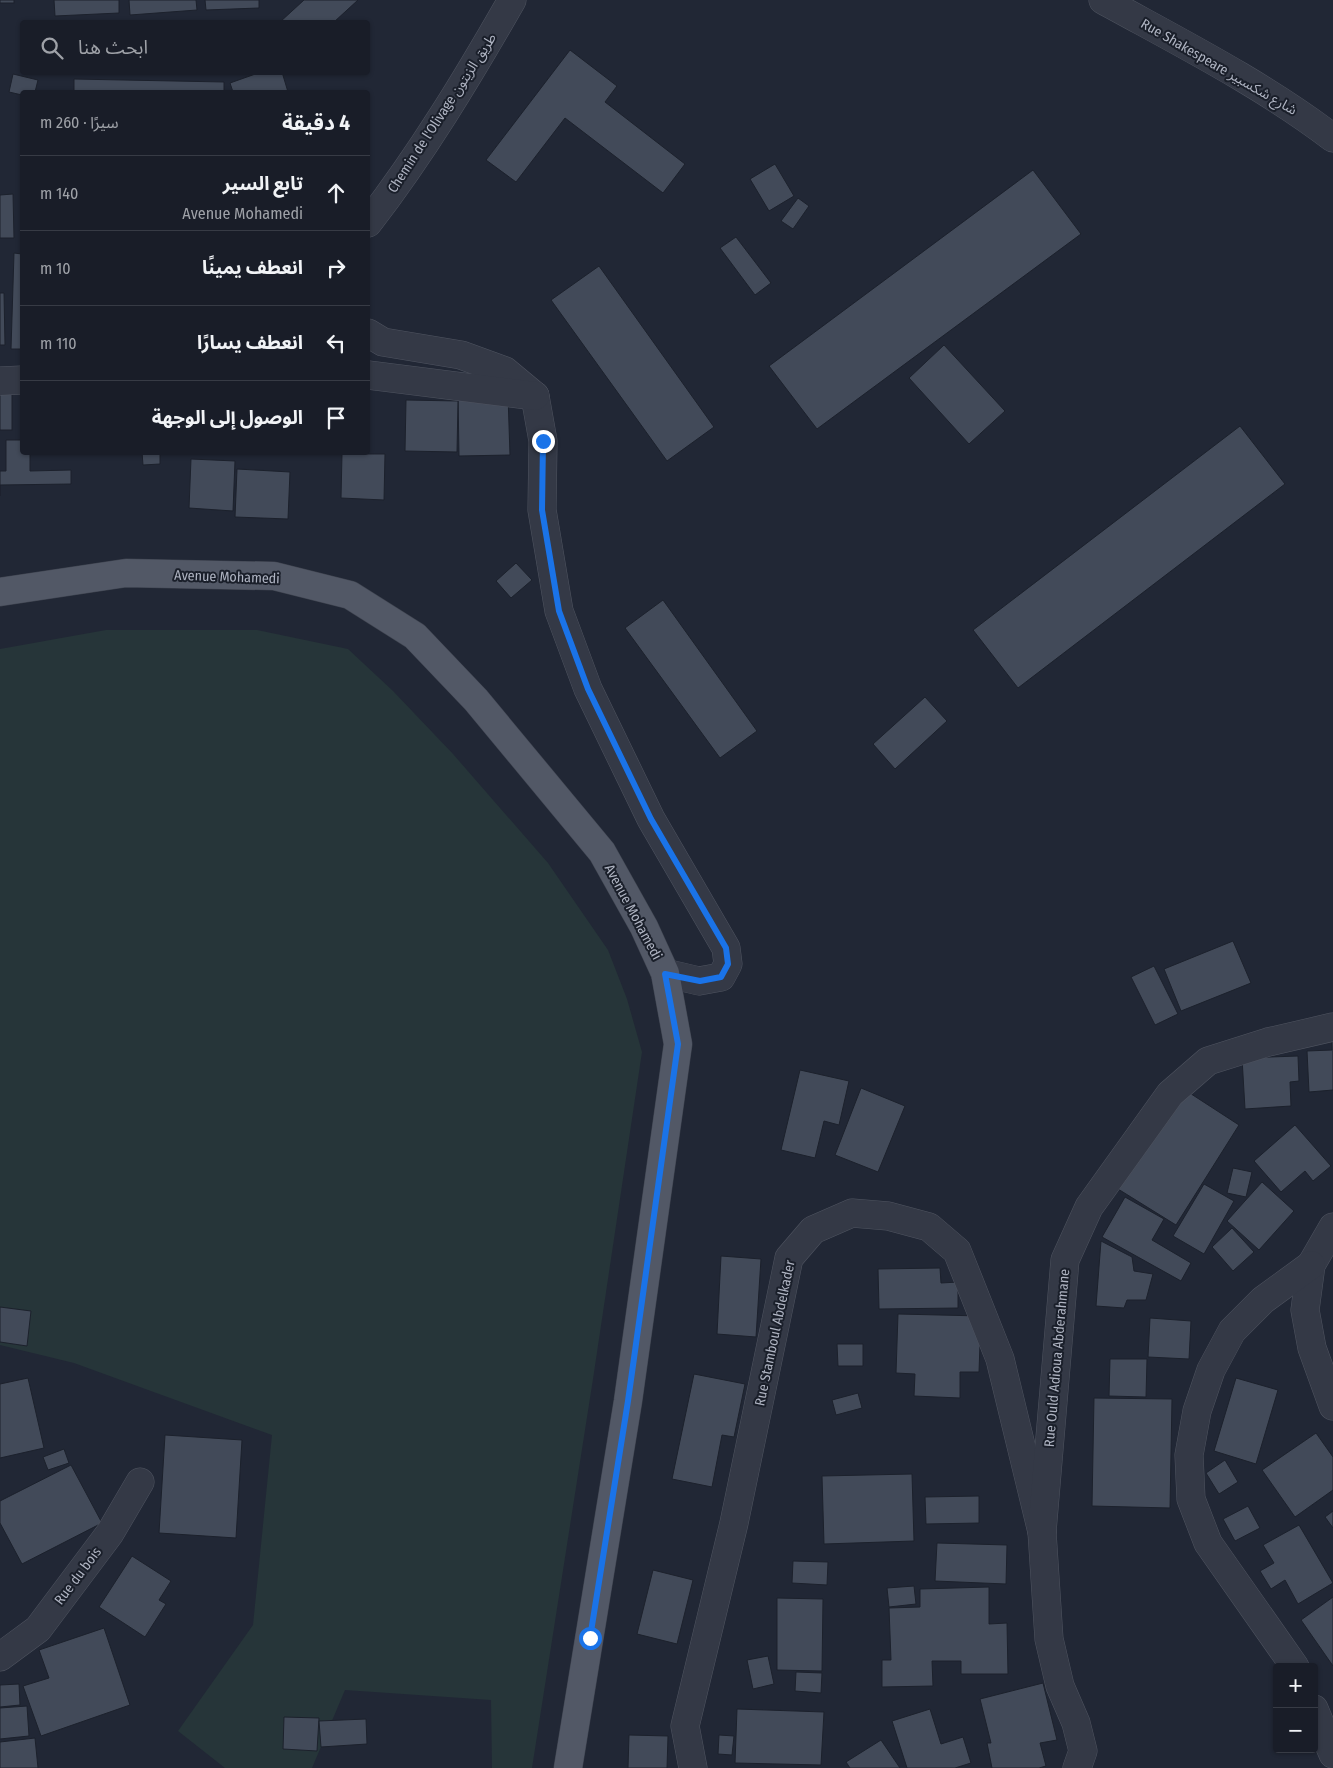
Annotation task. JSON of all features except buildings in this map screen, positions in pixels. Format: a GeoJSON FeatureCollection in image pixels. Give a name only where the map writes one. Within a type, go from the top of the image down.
{"type":"FeatureCollection","features":[{"type":"Feature","properties":{"kind":"main road","name":"Avenue Mohamedi"},"geometry":{"type":"LineString","coordinates":[[0,592],[126,574],[274,576],[350,595],[414,636],[476,700],[602,852],[644,927],[665,974],[678,1044],[628,1401],[568,1768]]}},
{"type":"Feature","properties":{"kind":"street","name":"Chemin de l'Olivage طريق الزيتون"},"geometry":{"type":"LineString","coordinates":[[370,220],[397,186],[468,77],[512,0]]}},
{"type":"Feature","properties":{"kind":"street","name":"Rue Shakespeare شارع شكسبير"},"geometry":{"type":"LineString","coordinates":[[1103,0],[1198,52],[1291,108],[1333,138]]}},
{"type":"Feature","properties":{"kind":"street"},"geometry":{"type":"LineString","coordinates":[[370,334],[383,342],[461,355],[505,371],[535,396],[543,441],[542,510],[559,611],[588,689],[651,819],[726,948],[728,964],[721,977],[700,981],[665,974]]}},
{"type":"Feature","properties":{"kind":"street"},"geometry":{"type":"LineString","coordinates":[[370,375],[535,396]]}},
{"type":"Feature","properties":{"kind":"street"},"geometry":{"type":"LineString","coordinates":[[0,381],[20,380]]}},
{"type":"Feature","properties":{"kind":"street","name":"Rue Ould Adioua Abderahmane"},"geometry":{"type":"LineString","coordinates":[[1042,1532],[1065,1260],[1089,1207],[1170,1094],[1208,1061],[1268,1042],[1333,1027]]}},
{"type":"Feature","properties":{"kind":"street","name":"Rue Stamboul Abdelkader"},"geometry":{"type":"LineString","coordinates":[[693,1768],[685,1726],[734,1523],[789,1258],[813,1230],[852,1213],[888,1216],[929,1227],[957,1252],[1000,1359],[1042,1532]]}},
{"type":"Feature","properties":{"kind":"street"},"geometry":{"type":"LineString","coordinates":[[1333,1228],[1311,1265],[1305,1310],[1312,1348],[1333,1406]]}},
{"type":"Feature","properties":{"kind":"street"},"geometry":{"type":"LineString","coordinates":[[1292,1663],[1208,1543],[1191,1499],[1189,1455],[1197,1411],[1211,1370],[1232,1331],[1263,1300],[1311,1265]]}},
{"type":"Feature","properties":{"kind":"street","name":"Rue du bois"},"geometry":{"type":"LineString","coordinates":[[0,1657],[38,1629],[110,1533],[140,1482]]}},
{"type":"Feature","properties":{"kind":"street"},"geometry":{"type":"LineString","coordinates":[[1042,1532],[1049,1639],[1060,1686],[1076,1723],[1083,1751],[1077,1768]]}},
{"type":"Feature","properties":{"kind":"street"},"geometry":{"type":"LineString","coordinates":[[1318,1718],[1333,1754]]}},
{"type":"Feature","properties":{"kind":"shaded area"},"geometry":{"type":"Polygon","coordinates":[[[106,630],[257,630],[348,649],[393,691],[453,754],[548,863],[608,950],[627,999],[642,1052],[532,1768],[492,1768],[491,1700],[345,1690],[312,1768],[225,1768],[178,1731],[253,1625],[272,1435],[74,1363],[0,1345],[0,649],[106,630]]]}},
{"type":"Feature","properties":{"kind":"route"},"geometry":{"type":"LineString","coordinates":[[543,441],[542,510],[559,611],[588,689],[651,819],[726,948],[728,964],[721,977],[700,981],[665,974],[678,1044],[628,1401],[590,1638]]}}]}
